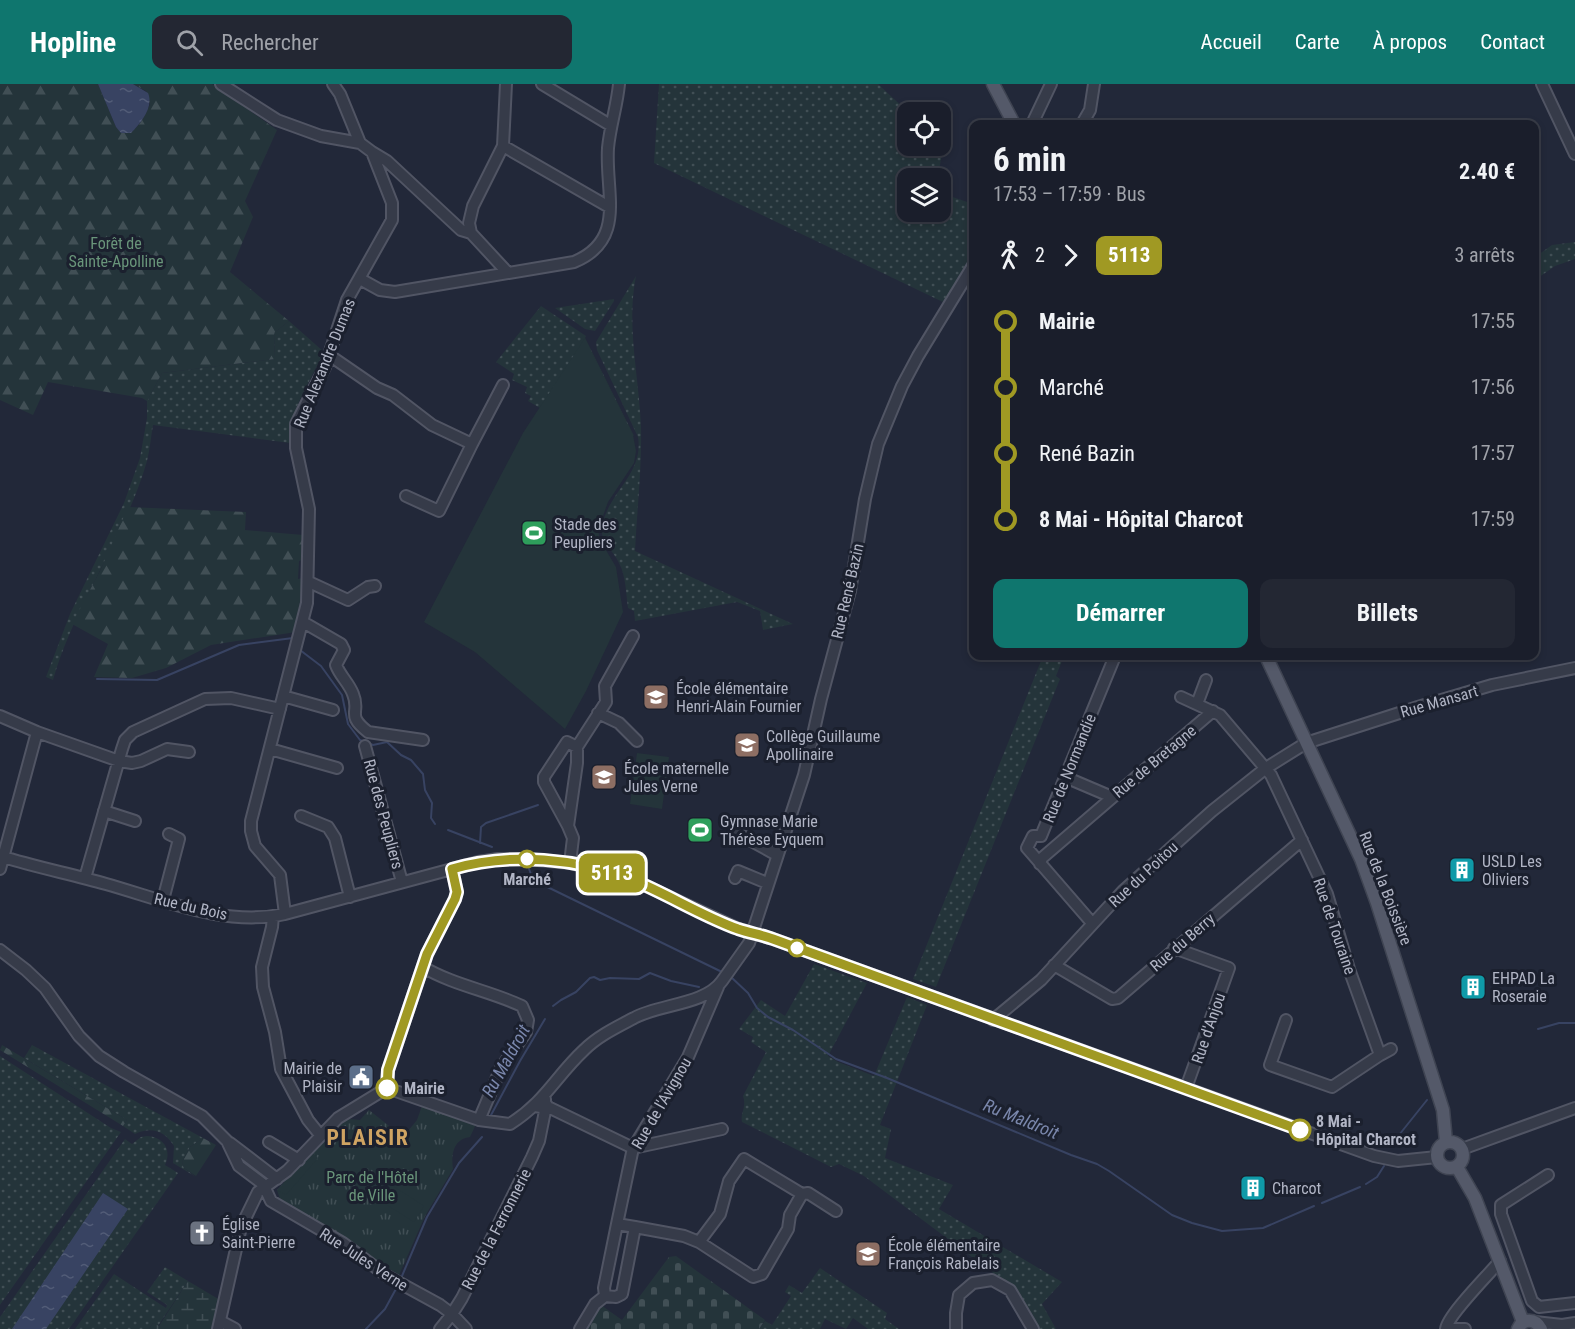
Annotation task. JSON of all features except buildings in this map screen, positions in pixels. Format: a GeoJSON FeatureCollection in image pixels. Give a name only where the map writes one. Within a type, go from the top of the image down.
{"type":"FeatureCollection","features":[{"type":"Feature","properties":{"kind":"main road"},"geometry":{"type":"LineString","coordinates":[[993,84],[1012,120]]}},
{"type":"Feature","properties":{"kind":"main road","name":"Rue de la Boissière"},"geometry":{"type":"LineString","coordinates":[[1268,660],[1360,859],[1377,903],[1436,1083],[1443,1110],[1446,1142]]}},
{"type":"Feature","properties":{"kind":"main road"},"geometry":{"type":"LineString","coordinates":[[1446,1142],[1454,1142],[1462,1149],[1463,1157],[1456,1167],[1444,1167],[1437,1157],[1440,1147],[1446,1142]]}},
{"type":"Feature","properties":{"kind":"main road"},"geometry":{"type":"LineString","coordinates":[[1456,1167],[1475,1198],[1529,1325]]}},
{"type":"Feature","properties":{"kind":"street"},"geometry":{"type":"LineString","coordinates":[[221,84],[277,120],[321,136],[360,143],[387,161],[461,230],[471,232]]}},
{"type":"Feature","properties":{"kind":"street"},"geometry":{"type":"LineString","coordinates":[[333,84],[340,94],[360,143]]}},
{"type":"Feature","properties":{"kind":"street"},"geometry":{"type":"LineString","coordinates":[[340,94],[346,84]]}},
{"type":"Feature","properties":{"kind":"street"},"geometry":{"type":"LineString","coordinates":[[506,84],[503,146],[473,206],[469,223],[471,232],[508,273]]}},
{"type":"Feature","properties":{"kind":"street"},"geometry":{"type":"LineString","coordinates":[[542,84],[610,125]]}},
{"type":"Feature","properties":{"kind":"street"},"geometry":{"type":"LineString","coordinates":[[360,279],[380,290],[395,292],[574,262],[592,252],[605,236],[610,224],[607,161],[610,125],[619,84]]}},
{"type":"Feature","properties":{"kind":"street"},"geometry":{"type":"LineString","coordinates":[[1034,120],[1051,84]]}},
{"type":"Feature","properties":{"kind":"street"},"geometry":{"type":"LineString","coordinates":[[1084,120],[1090,110],[1094,84]]}},
{"type":"Feature","properties":{"kind":"street"},"geometry":{"type":"LineString","coordinates":[[1542,84],[1575,154]]}},
{"type":"Feature","properties":{"kind":"street"},"geometry":{"type":"LineString","coordinates":[[503,146],[609,207]]}},
{"type":"Feature","properties":{"kind":"street","name":"Rue Alexandre Dumas"},"geometry":{"type":"LineString","coordinates":[[285,914],[280,875],[255,846],[251,821],[303,622],[309,582],[309,509],[296,448],[296,424],[325,368],[347,300],[392,220],[392,203],[372,152]]}},
{"type":"Feature","properties":{"kind":"street","name":"Rue René Bazin"},"geometry":{"type":"LineString","coordinates":[[752,933],[804,776],[821,699],[850,591],[865,499],[878,444],[902,386],[969,272]]}},
{"type":"Feature","properties":{"kind":"street"},"geometry":{"type":"LineString","coordinates":[[329,355],[378,388],[393,395],[432,425],[472,444]]}},
{"type":"Feature","properties":{"kind":"street"},"geometry":{"type":"LineString","coordinates":[[405,496],[439,511],[503,385]]}},
{"type":"Feature","properties":{"kind":"street"},"geometry":{"type":"LineString","coordinates":[[309,582],[348,600],[368,587],[375,586]]}},
{"type":"Feature","properties":{"kind":"street","name":"Rue des Peupliers"},"geometry":{"type":"LineString","coordinates":[[303,622],[341,644],[344,650],[336,665],[354,697],[354,719],[361,727],[368,732],[423,740]]}},
{"type":"Feature","properties":{"kind":"street"},"geometry":{"type":"LineString","coordinates":[[568,826],[577,763],[576,747],[606,702],[605,686],[633,636]]}},
{"type":"Feature","properties":{"kind":"street","name":"Rue de Normandie"},"geometry":{"type":"LineString","coordinates":[[1092,924],[1027,848],[1033,836],[1041,836],[1113,660]]}},
{"type":"Feature","properties":{"kind":"street","name":"Rue Mansart"},"geometry":{"type":"LineString","coordinates":[[1306,743],[1492,685],[1575,668]]}},
{"type":"Feature","properties":{"kind":"street"},"geometry":{"type":"LineString","coordinates":[[1197,704],[1206,680]]}},
{"type":"Feature","properties":{"kind":"street"},"geometry":{"type":"LineString","coordinates":[[283,696],[333,710]]}},
{"type":"Feature","properties":{"kind":"street"},"geometry":{"type":"LineString","coordinates":[[1181,697],[1220,716],[1266,768]]}},
{"type":"Feature","properties":{"kind":"street"},"geometry":{"type":"LineString","coordinates":[[85,878],[125,740],[133,732],[205,699],[231,698],[280,709]]}},
{"type":"Feature","properties":{"kind":"street","name":"Rue de Bretagne"},"geometry":{"type":"LineString","coordinates":[[1040,864],[1042,858],[1052,849],[1213,711]]}},
{"type":"Feature","properties":{"kind":"street"},"geometry":{"type":"LineString","coordinates":[[598,713],[619,723],[637,741]]}},
{"type":"Feature","properties":{"kind":"street"},"geometry":{"type":"LineString","coordinates":[[0,716],[37,732],[132,763],[168,749],[189,752]]}},
{"type":"Feature","properties":{"kind":"street"},"geometry":{"type":"LineString","coordinates":[[0,869],[1,856],[37,732]]}},
{"type":"Feature","properties":{"kind":"street"},"geometry":{"type":"LineString","coordinates":[[570,863],[573,838],[544,782],[544,777],[567,742],[576,747]]}},
{"type":"Feature","properties":{"kind":"street","name":"Rue du Poitou"},"geometry":{"type":"LineString","coordinates":[[993,1020],[1033,987],[1123,891],[1212,811],[1266,768],[1306,743]]}},
{"type":"Feature","properties":{"kind":"street","name":"Rue des Peupliers"},"geometry":{"type":"LineString","coordinates":[[365,746],[402,882]]}},
{"type":"Feature","properties":{"kind":"street"},"geometry":{"type":"LineString","coordinates":[[270,749],[337,768]]}},
{"type":"Feature","properties":{"kind":"street","name":"Rue de Touraine"},"geometry":{"type":"LineString","coordinates":[[1266,768],[1327,894],[1348,969],[1380,1055]]}},
{"type":"Feature","properties":{"kind":"street"},"geometry":{"type":"LineString","coordinates":[[1065,777],[1112,796]]}},
{"type":"Feature","properties":{"kind":"street"},"geometry":{"type":"LineString","coordinates":[[104,811],[135,821]]}},
{"type":"Feature","properties":{"kind":"street"},"geometry":{"type":"LineString","coordinates":[[300,816],[328,827],[335,838],[350,897]]}},
{"type":"Feature","properties":{"kind":"street"},"geometry":{"type":"LineString","coordinates":[[737,833],[777,855]]}},
{"type":"Feature","properties":{"kind":"street"},"geometry":{"type":"LineString","coordinates":[[163,900],[179,839],[169,834]]}},
{"type":"Feature","properties":{"kind":"street"},"geometry":{"type":"LineString","coordinates":[[1041,836],[1052,849]]}},
{"type":"Feature","properties":{"kind":"street","name":"Rue du Berry"},"geometry":{"type":"LineString","coordinates":[[1054,965],[1112,999],[1118,998],[1302,840]]}},
{"type":"Feature","properties":{"kind":"street","name":"Rue du Bois"},"geometry":{"type":"LineString","coordinates":[[1,856],[212,913],[235,916],[285,914],[478,861],[498,859],[570,863],[633,880],[739,929],[1374,1156],[1398,1161],[1437,1157]]}},
{"type":"Feature","properties":{"kind":"street"},"geometry":{"type":"LineString","coordinates":[[387,1088],[388,1070],[423,967],[455,899],[457,892],[452,869]]}},
{"type":"Feature","properties":{"kind":"street"},"geometry":{"type":"LineString","coordinates":[[739,870],[767,883]]}},
{"type":"Feature","properties":{"kind":"street"},"geometry":{"type":"LineString","coordinates":[[273,916],[262,968],[262,987],[275,1032],[281,1069],[308,1120],[321,1135]]}},
{"type":"Feature","properties":{"kind":"street","name":"Rue de l'Avignou"},"geometry":{"type":"LineString","coordinates":[[605,1296],[607,1268],[633,1148],[688,1057],[718,987],[746,947],[752,933]]}},
{"type":"Feature","properties":{"kind":"street","name":"Rue d'Anjou"},"geometry":{"type":"LineString","coordinates":[[1174,948],[1229,968],[1186,1088]]}},
{"type":"Feature","properties":{"kind":"street"},"geometry":{"type":"LineString","coordinates":[[0,950],[26,969],[45,988],[79,1036],[99,1056],[202,1116],[227,1141],[277,1179]]}},
{"type":"Feature","properties":{"kind":"street"},"geometry":{"type":"LineString","coordinates":[[423,967],[436,975],[522,1006],[528,1020],[526,1032],[501,1068],[479,1120]]}},
{"type":"Feature","properties":{"kind":"street"},"geometry":{"type":"LineString","coordinates":[[387,1088],[479,1120],[510,1124],[535,1107],[582,1051],[595,1040],[637,1016],[693,999],[718,987]]}},
{"type":"Feature","properties":{"kind":"street"},"geometry":{"type":"LineString","coordinates":[[1286,1020],[1270,1065],[1332,1088],[1390,1049]]}},
{"type":"Feature","properties":{"kind":"street"},"geometry":{"type":"LineString","coordinates":[[235,1329],[219,1325],[241,1227],[258,1192],[298,1160],[338,1118],[387,1088]]}},
{"type":"Feature","properties":{"kind":"street"},"geometry":{"type":"LineString","coordinates":[[545,1096],[545,1103],[560,1113],[633,1148],[722,1129]]}},
{"type":"Feature","properties":{"kind":"street"},"geometry":{"type":"LineString","coordinates":[[535,1107],[541,1107],[545,1111],[542,1124]]}},
{"type":"Feature","properties":{"kind":"street"},"geometry":{"type":"LineString","coordinates":[[1462,1149],[1575,1108]]}},
{"type":"Feature","properties":{"kind":"street"},"geometry":{"type":"LineString","coordinates":[[542,1124],[550,1115],[560,1113]]}},
{"type":"Feature","properties":{"kind":"street","name":"Rue de la Ferronnerie"},"geometry":{"type":"LineString","coordinates":[[440,1329],[452,1314],[532,1157],[542,1124]]}},
{"type":"Feature","properties":{"kind":"street","name":"Rue Jules Verne"},"geometry":{"type":"LineString","coordinates":[[227,1141],[239,1166],[263,1184],[271,1201],[343,1243],[387,1276],[440,1305],[466,1329]]}},
{"type":"Feature","properties":{"kind":"street"},"geometry":{"type":"LineString","coordinates":[[269,1142],[298,1160]]}},
{"type":"Feature","properties":{"kind":"street"},"geometry":{"type":"LineString","coordinates":[[699,1242],[720,1214],[729,1181],[744,1159],[802,1194],[808,1193],[836,1211]]}},
{"type":"Feature","properties":{"kind":"street"},"geometry":{"type":"LineString","coordinates":[[1548,1175],[1501,1205],[1501,1214],[1532,1301],[1539,1307],[1575,1303]]}},
{"type":"Feature","properties":{"kind":"street"},"geometry":{"type":"LineString","coordinates":[[617,1224],[684,1236],[699,1242],[753,1277],[762,1274],[788,1229],[790,1215],[802,1194]]}},
{"type":"Feature","properties":{"kind":"street"},"geometry":{"type":"LineString","coordinates":[[580,1329],[595,1304],[605,1296],[616,1297],[621,1294],[635,1227]]}},
{"type":"Feature","properties":{"kind":"street"},"geometry":{"type":"LineString","coordinates":[[1465,1329],[1448,1329],[1446,1324],[1500,1261]]}},
{"type":"Feature","properties":{"kind":"street"},"geometry":{"type":"LineString","coordinates":[[956,1329],[959,1295],[973,1283],[992,1280],[1010,1290],[1033,1329]]}},
{"type":"Feature","properties":{"kind":"street"},"geometry":{"type":"LineString","coordinates":[[1529,1325],[1558,1327],[1575,1323]]}},
{"type":"Feature","properties":{"kind":"green space","name":"Forêt de Sainte-Apolline"},"geometry":{"type":"Polygon","coordinates":[[[0,84],[98,84],[116,127],[127,133],[137,127],[150,104],[146,91],[133,84],[212,84],[277,130],[245,201],[253,217],[230,272],[289,321],[274,333],[275,359],[162,373],[147,401],[142,398],[48,382],[33,415],[0,400],[0,84]]]}},
{"type":"Feature","properties":{"kind":"green space"},"geometry":{"type":"Polygon","coordinates":[[[659,84],[878,84],[897,102],[897,156],[941,156],[940,168],[897,168],[897,222],[951,222],[951,196],[969,203],[969,266],[947,304],[654,163],[659,84]]]}},
{"type":"Feature","properties":{"kind":"green space"},"geometry":{"type":"Polygon","coordinates":[[[1575,242],[1575,259],[1555,266],[1539,277],[1539,254],[1552,245],[1575,242]]]}},
{"type":"Feature","properties":{"kind":"green space"},"geometry":{"type":"Polygon","coordinates":[[[636,276],[632,314],[641,442],[635,551],[793,624],[763,630],[760,611],[737,602],[635,621],[634,611],[628,608],[621,568],[604,541],[602,526],[611,503],[636,462],[638,437],[597,350],[596,342],[636,276]]]}},
{"type":"Feature","properties":{"kind":"green space"},"geometry":{"type":"Polygon","coordinates":[[[614,299],[595,331],[585,329],[555,308],[614,299]]]}},
{"type":"Feature","properties":{"kind":"green space"},"geometry":{"type":"Polygon","coordinates":[[[541,306],[586,336],[634,436],[551,391],[540,408],[528,401],[531,396],[525,393],[527,387],[512,380],[514,374],[496,362],[541,306]]]}},
{"type":"Feature","properties":{"kind":"green space"},"geometry":{"type":"Polygon","coordinates":[[[289,321],[324,352],[297,408],[290,443],[153,425],[147,461],[138,489],[74,624],[53,680],[46,677],[70,614],[124,503],[140,458],[147,418],[147,401],[162,373],[275,359],[274,333],[289,321]]]}},
{"type":"Feature","properties":{"kind":"green space","name":"Stade des Peupliers"},"geometry":{"type":"Polygon","coordinates":[[[585,338],[633,435],[636,451],[634,463],[608,502],[598,530],[600,540],[616,567],[623,612],[586,691],[565,729],[475,652],[424,622],[523,433],[585,338]]]}},
{"type":"Feature","properties":{"kind":"green space"},"geometry":{"type":"Polygon","coordinates":[[[128,507],[246,512],[245,530],[303,535],[303,560],[299,561],[298,579],[303,578],[296,632],[211,645],[166,668],[132,678],[94,677],[108,644],[72,624],[101,569],[128,507]]]}},
{"type":"Feature","properties":{"kind":"green space"},"geometry":{"type":"Polygon","coordinates":[[[1041,660],[1062,660],[1056,676],[1060,679],[936,987],[913,979],[1041,660]]]}},
{"type":"Feature","properties":{"kind":"green space"},"geometry":{"type":"Polygon","coordinates":[[[637,753],[669,757],[662,809],[630,804],[637,753]]]}},
{"type":"Feature","properties":{"kind":"green space"},"geometry":{"type":"Polygon","coordinates":[[[814,964],[867,983],[828,1056],[874,1076],[907,997],[927,1005],[880,1125],[891,1129],[885,1158],[953,1185],[939,1209],[1062,1282],[1042,1304],[1056,1329],[1038,1329],[1012,1287],[864,1176],[839,1164],[831,1167],[742,1122],[743,1096],[766,1052],[751,1042],[753,1037],[739,1029],[761,1000],[785,1016],[814,964]]]}},
{"type":"Feature","properties":{"kind":"green space"},"geometry":{"type":"Polygon","coordinates":[[[2,1045],[127,1120],[123,1126],[0,1050],[2,1045]]]}},
{"type":"Feature","properties":{"kind":"green space"},"geometry":{"type":"Polygon","coordinates":[[[32,1045],[203,1138],[190,1147],[182,1162],[184,1168],[196,1177],[173,1163],[174,1146],[162,1134],[147,1130],[135,1134],[123,1126],[127,1120],[24,1058],[32,1045]]]}},
{"type":"Feature","properties":{"kind":"green space"},"geometry":{"type":"Polygon","coordinates":[[[0,1056],[111,1128],[121,1132],[0,1305],[0,1056]]]}},
{"type":"Feature","properties":{"kind":"green space","name":"Parc de l'Hôtel de Ville"},"geometry":{"type":"Polygon","coordinates":[[[423,1103],[477,1122],[470,1137],[464,1138],[454,1148],[453,1169],[425,1216],[399,1275],[280,1199],[277,1190],[340,1122],[349,1119],[360,1120],[369,1110],[398,1133],[408,1131],[417,1120],[423,1103]]]}},
{"type":"Feature","properties":{"kind":"green space"},"geometry":{"type":"Polygon","coordinates":[[[141,1137],[158,1139],[165,1145],[168,1154],[165,1165],[178,1173],[69,1329],[0,1329],[0,1317],[125,1139],[132,1144],[141,1137]]]}},
{"type":"Feature","properties":{"kind":"green space"},"geometry":{"type":"Polygon","coordinates":[[[203,1138],[216,1145],[196,1176],[184,1168],[182,1162],[190,1147],[203,1138]]]}},
{"type":"Feature","properties":{"kind":"green space"},"geometry":{"type":"Polygon","coordinates":[[[312,1152],[318,1158],[286,1195],[277,1190],[312,1152]]]}},
{"type":"Feature","properties":{"kind":"green space"},"geometry":{"type":"Polygon","coordinates":[[[387,1182],[424,1206],[414,1222],[376,1198],[387,1182]]]}},
{"type":"Feature","properties":{"kind":"green space"},"geometry":{"type":"Polygon","coordinates":[[[676,1256],[765,1320],[759,1329],[587,1329],[601,1305],[622,1320],[669,1257],[676,1256]]]}},
{"type":"Feature","properties":{"kind":"green space"},"geometry":{"type":"Polygon","coordinates":[[[165,1267],[188,1281],[158,1326],[153,1323],[149,1329],[75,1329],[114,1274],[166,1308],[167,1305],[147,1292],[165,1267]]]}},
{"type":"Feature","properties":{"kind":"green space"},"geometry":{"type":"Polygon","coordinates":[[[820,1268],[887,1313],[885,1319],[899,1329],[868,1329],[853,1318],[846,1329],[825,1319],[820,1329],[759,1329],[765,1321],[772,1325],[791,1296],[785,1292],[789,1285],[802,1293],[820,1268]]]}},
{"type":"Feature","properties":{"kind":"green space"},"geometry":{"type":"Polygon","coordinates":[[[188,1281],[220,1300],[214,1329],[149,1329],[153,1323],[159,1326],[188,1281]]]}},
{"type":"Feature","properties":{"kind":"water"},"geometry":{"type":"Polygon","coordinates":[[[98,84],[133,84],[148,93],[148,109],[131,133],[121,133],[116,127],[98,84]]]}},
{"type":"Feature","properties":{"kind":"water"},"geometry":{"type":"Polygon","coordinates":[[[103,1193],[128,1209],[46,1329],[12,1329],[103,1193]]]}},
{"type":"Feature","properties":{"kind":"waterway"},"geometry":{"type":"LineString","coordinates":[[97,679],[157,680],[239,645],[293,638]]}},
{"type":"Feature","properties":{"kind":"waterway"},"geometry":{"type":"LineString","coordinates":[[300,650],[321,666],[342,695],[348,724],[360,740],[373,745],[387,742],[401,755],[411,760],[423,774],[425,790],[432,803],[431,818],[435,824]]}},
{"type":"Feature","properties":{"kind":"waterway"},"geometry":{"type":"LineString","coordinates":[[480,843],[481,827],[486,823],[538,805]]}},
{"type":"Feature","properties":{"kind":"waterway"},"geometry":{"type":"LineString","coordinates":[[448,830],[492,847]]}},
{"type":"Feature","properties":{"kind":"waterway"},"geometry":{"type":"LineString","coordinates":[[528,866],[533,880],[722,972]]}},
{"type":"Feature","properties":{"kind":"waterway","name":"Ru Maldroit"},"geometry":{"type":"LineString","coordinates":[[553,1006],[576,992],[594,977],[600,980],[639,979],[650,973],[671,981],[699,987]]}},
{"type":"Feature","properties":{"kind":"waterway","name":"Ru Maldroit"},"geometry":{"type":"LineString","coordinates":[[731,977],[748,993],[757,1008],[768,1017],[793,1030],[836,1059],[1097,1164],[1172,1215],[1192,1223],[1222,1231],[1263,1228],[1314,1206]]}},
{"type":"Feature","properties":{"kind":"waterway","name":"Ru Maldroit"},"geometry":{"type":"LineString","coordinates":[[490,1117],[545,1019]]}},
{"type":"Feature","properties":{"kind":"waterway","name":"Ru Maldroit"},"geometry":{"type":"LineString","coordinates":[[1538,1029],[1559,1023],[1575,1023]]}},
{"type":"Feature","properties":{"kind":"waterway","name":"Ru Maldroit"},"geometry":{"type":"LineString","coordinates":[[1391,1145],[1427,1100]]}},
{"type":"Feature","properties":{"kind":"waterway","name":"Ru Maldroit"},"geometry":{"type":"LineString","coordinates":[[402,1276],[427,1217],[459,1163],[482,1137]]}},
{"type":"Feature","properties":{"kind":"waterway","name":"Ru Maldroit"},"geometry":{"type":"LineString","coordinates":[[1366,1184],[1377,1177],[1384,1166]]}},
{"type":"Feature","properties":{"kind":"waterway","name":"Ru Maldroit"},"geometry":{"type":"LineString","coordinates":[[1322,1203],[1360,1187]]}},
{"type":"Feature","properties":{"kind":"waterway","name":"Ru Maldroit"},"geometry":{"type":"LineString","coordinates":[[366,1329],[385,1309],[397,1287]]}},
{"type":"Feature","properties":{"kind":"bus line","name":"5113"},"geometry":{"type":"LineString","coordinates":[[387,1088],[388,1070],[427,954],[455,899],[457,892],[452,869],[478,861],[541,860],[589,867],[633,880],[739,929],[773,939],[1300,1130]]}},
{"type":"Feature","properties":{"kind":"place","name":"Stade des Peupliers"},"geometry":{"type":"Point","coordinates":[534,533]}},
{"type":"Feature","properties":{"kind":"place","name":"École élémentaire Henri-Alain Fournier"},"geometry":{"type":"Point","coordinates":[656,697]}},
{"type":"Feature","properties":{"kind":"place","name":"Collège Guillaume Apollinaire"},"geometry":{"type":"Point","coordinates":[747,745]}},
{"type":"Feature","properties":{"kind":"place","name":"École maternelle Jules Verne"},"geometry":{"type":"Point","coordinates":[604,777]}},
{"type":"Feature","properties":{"kind":"place","name":"Gymnase Marie Thérèse Eyquem"},"geometry":{"type":"Point","coordinates":[700,830]}},
{"type":"Feature","properties":{"kind":"place","name":"Marché"},"geometry":{"type":"Point","coordinates":[527,859]}},
{"type":"Feature","properties":{"kind":"place","name":"USLD Les Oliviers"},"geometry":{"type":"Point","coordinates":[1462,870]}},
{"type":"Feature","properties":{"kind":"place","name":"EHPAD La Roseraie"},"geometry":{"type":"Point","coordinates":[1473,987]}},
{"type":"Feature","properties":{"kind":"place","name":"Mairie de Plaisir"},"geometry":{"type":"Point","coordinates":[361,1077]}},
{"type":"Feature","properties":{"kind":"place","name":"Mairie"},"geometry":{"type":"Point","coordinates":[387,1088]}},
{"type":"Feature","properties":{"kind":"place","name":"8 Mai - Hôpital Charcot"},"geometry":{"type":"Point","coordinates":[1300,1130]}},
{"type":"Feature","properties":{"kind":"place","name":"Charcot"},"geometry":{"type":"Point","coordinates":[1253,1188]}},
{"type":"Feature","properties":{"kind":"place","name":"Église Saint-Pierre"},"geometry":{"type":"Point","coordinates":[202,1233]}},
{"type":"Feature","properties":{"kind":"place","name":"École élémentaire François Rabelais"},"geometry":{"type":"Point","coordinates":[868,1254]}},
{"type":"Feature","properties":{"kind":"district","name":"PLAISIR"},"geometry":{"type":"Point","coordinates":[368,1137]}}]}
